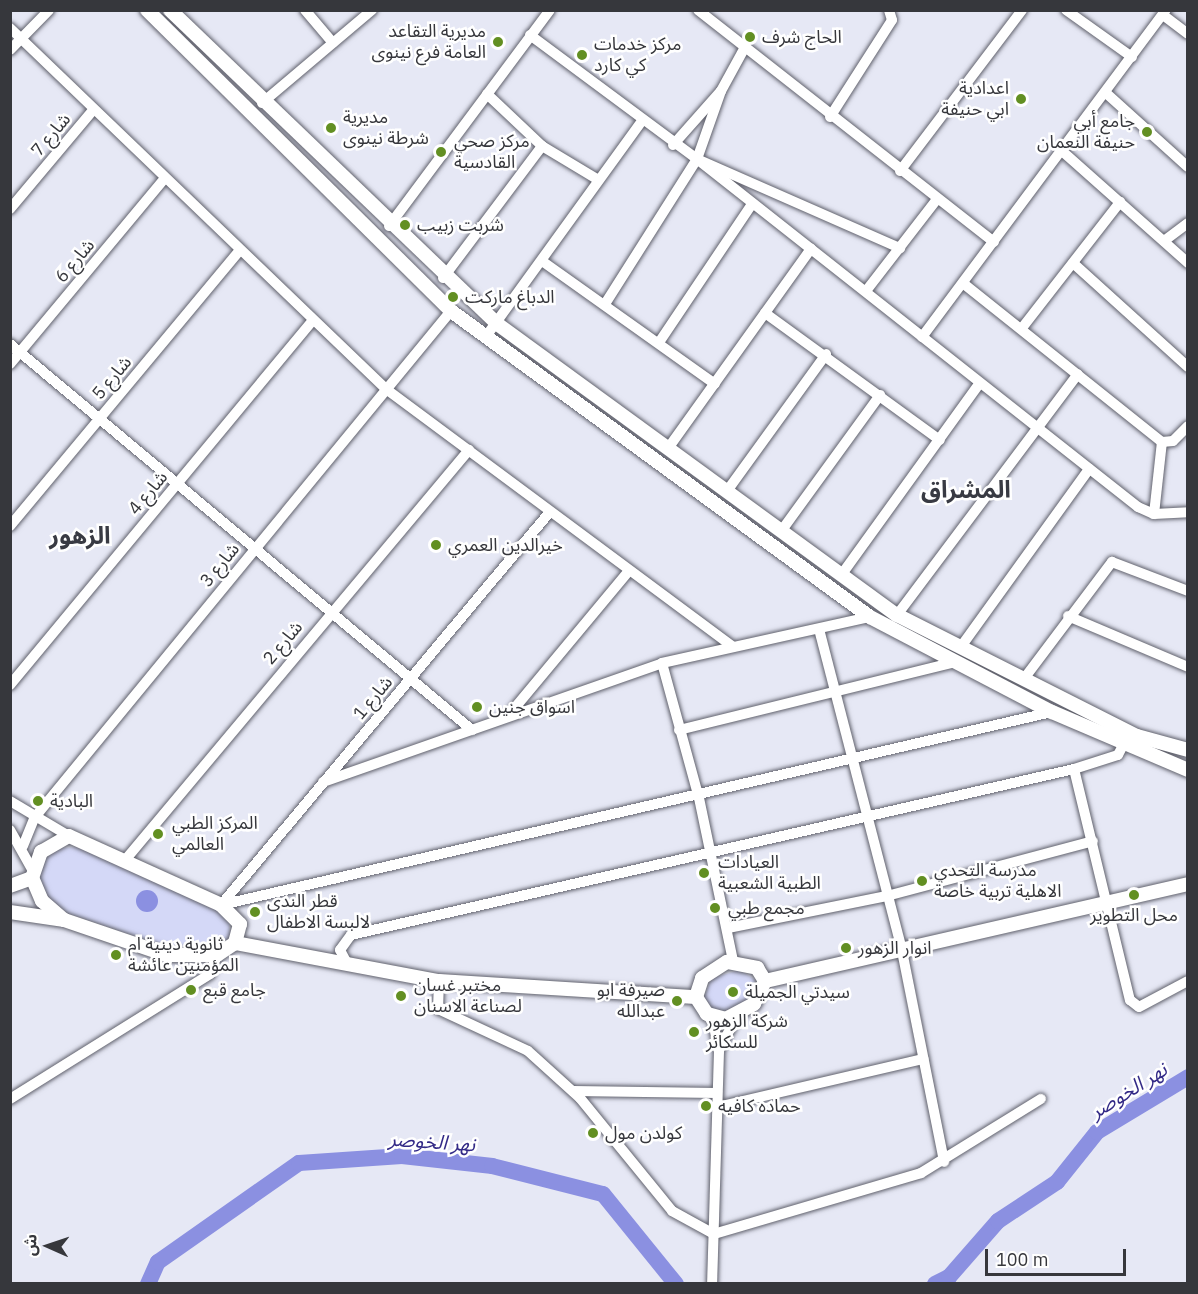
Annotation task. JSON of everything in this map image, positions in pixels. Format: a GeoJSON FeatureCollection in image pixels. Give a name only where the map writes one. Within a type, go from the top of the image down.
{"type":"FeatureCollection","features":[{"type":"Feature","properties":{"kind":"main road"},"geometry":{"type":"LineString","coordinates":[[147,10],[451,311],[487,335],[870,617],[952,663],[1052,712],[1130,743],[1188,770]]}},
{"type":"Feature","properties":{"kind":"main road"},"geometry":{"type":"LineString","coordinates":[[170,10],[262,103],[443,278],[496,323],[897,615],[1023,680],[1188,777]]}},
{"type":"Feature","properties":{"kind":"main road"},"geometry":{"type":"LineString","coordinates":[[1130,743],[1188,750]]}},
{"type":"Feature","properties":{"kind":"main road"},"geometry":{"type":"LineString","coordinates":[[1130,743],[1188,756]]}},
{"type":"Feature","properties":{"kind":"main road"},"geometry":{"type":"LineString","coordinates":[[10,886],[32,874],[41,852],[69,836],[126,859],[221,905],[240,924],[235,944]]}},
{"type":"Feature","properties":{"kind":"main road"},"geometry":{"type":"LineString","coordinates":[[32,874],[42,902],[64,920]]}},
{"type":"Feature","properties":{"kind":"main road"},"geometry":{"type":"LineString","coordinates":[[765,981],[1188,884]]}},
{"type":"Feature","properties":{"kind":"main road"},"geometry":{"type":"LineString","coordinates":[[10,912],[64,920],[167,955],[217,955],[235,944],[439,981],[696,997],[712,1016],[737,1016],[758,999],[765,981]]}},
{"type":"Feature","properties":{"kind":"main road"},"geometry":{"type":"LineString","coordinates":[[696,997],[702,978],[733,961],[757,968],[765,981]]}},
{"type":"Feature","properties":{"kind":"street"},"geometry":{"type":"LineString","coordinates":[[10,50],[49,10]]}},
{"type":"Feature","properties":{"kind":"street"},"geometry":{"type":"LineString","coordinates":[[305,10],[333,43]]}},
{"type":"Feature","properties":{"kind":"street"},"geometry":{"type":"LineString","coordinates":[[262,103],[372,10]]}},
{"type":"Feature","properties":{"kind":"street"},"geometry":{"type":"LineString","coordinates":[[389,226],[550,10]]}},
{"type":"Feature","properties":{"kind":"street"},"geometry":{"type":"LineString","coordinates":[[698,10],[830,117],[994,242]]}},
{"type":"Feature","properties":{"kind":"street"},"geometry":{"type":"LineString","coordinates":[[830,117],[892,20],[890,12],[902,10]]}},
{"type":"Feature","properties":{"kind":"street"},"geometry":{"type":"LineString","coordinates":[[900,171],[1022,10]]}},
{"type":"Feature","properties":{"kind":"street"},"geometry":{"type":"LineString","coordinates":[[1066,10],[1132,57]]}},
{"type":"Feature","properties":{"kind":"street"},"geometry":{"type":"LineString","coordinates":[[922,337],[1165,13],[1188,34]]}},
{"type":"Feature","properties":{"kind":"street"},"geometry":{"type":"LineString","coordinates":[[10,28],[164,179],[386,389],[549,513],[732,646]]}},
{"type":"Feature","properties":{"kind":"street"},"geometry":{"type":"LineString","coordinates":[[530,35],[673,145],[697,159],[900,248]]}},
{"type":"Feature","properties":{"kind":"street"},"geometry":{"type":"LineString","coordinates":[[605,304],[697,159],[721,91],[744,49]]}},
{"type":"Feature","properties":{"kind":"street"},"geometry":{"type":"LineString","coordinates":[[673,145],[721,91]]}},
{"type":"Feature","properties":{"kind":"street"},"geometry":{"type":"LineString","coordinates":[[1106,93],[1188,167]]}},
{"type":"Feature","properties":{"kind":"street"},"geometry":{"type":"LineString","coordinates":[[487,94],[542,146],[597,179]]}},
{"type":"Feature","properties":{"kind":"street","name":"شارع 7"},"geometry":{"type":"LineString","coordinates":[[10,208],[93,110]]}},
{"type":"Feature","properties":{"kind":"street"},"geometry":{"type":"LineString","coordinates":[[487,335],[542,261],[597,179],[642,121]]}},
{"type":"Feature","properties":{"kind":"street"},"geometry":{"type":"LineString","coordinates":[[443,278],[542,146]]}},
{"type":"Feature","properties":{"kind":"street"},"geometry":{"type":"LineString","coordinates":[[1062,152],[1188,263]]}},
{"type":"Feature","properties":{"kind":"street"},"geometry":{"type":"LineString","coordinates":[[697,159],[1089,469],[1154,514],[1188,512]]}},
{"type":"Feature","properties":{"kind":"street","name":"شارع 6"},"geometry":{"type":"LineString","coordinates":[[10,364],[164,179]]}},
{"type":"Feature","properties":{"kind":"street"},"geometry":{"type":"LineString","coordinates":[[866,291],[937,199]]}},
{"type":"Feature","properties":{"kind":"street"},"geometry":{"type":"LineString","coordinates":[[1022,328],[1120,202]]}},
{"type":"Feature","properties":{"kind":"street"},"geometry":{"type":"LineString","coordinates":[[660,341],[752,204]]}},
{"type":"Feature","properties":{"kind":"street"},"geometry":{"type":"LineString","coordinates":[[1164,241],[1188,223]]}},
{"type":"Feature","properties":{"kind":"street"},"geometry":{"type":"LineString","coordinates":[[669,447],[811,249]]}},
{"type":"Feature","properties":{"kind":"street","name":"شارع 5"},"geometry":{"type":"LineString","coordinates":[[10,526],[239,251]]}},
{"type":"Feature","properties":{"kind":"street"},"geometry":{"type":"LineString","coordinates":[[542,261],[660,341],[716,384]]}},
{"type":"Feature","properties":{"kind":"street"},"geometry":{"type":"LineString","coordinates":[[1073,263],[1188,367]]}},
{"type":"Feature","properties":{"kind":"street"},"geometry":{"type":"LineString","coordinates":[[963,284],[1022,328],[1162,442],[1173,441],[1188,426]]}},
{"type":"Feature","properties":{"kind":"street","name":"شارع 3"},"geometry":{"type":"LineString","coordinates":[[23,846],[35,817],[451,311]]}},
{"type":"Feature","properties":{"kind":"street"},"geometry":{"type":"LineString","coordinates":[[765,313],[826,354],[940,440]]}},
{"type":"Feature","properties":{"kind":"street","name":"شارع 4"},"geometry":{"type":"LineString","coordinates":[[10,685],[312,321]]}},
{"type":"Feature","properties":{"kind":"street"},"geometry":{"type":"LineString","coordinates":[[10,344],[472,730]]}},
{"type":"Feature","properties":{"kind":"street"},"geometry":{"type":"LineString","coordinates":[[727,491],[826,354]]}},
{"type":"Feature","properties":{"kind":"street"},"geometry":{"type":"LineString","coordinates":[[897,615],[1078,374]]}},
{"type":"Feature","properties":{"kind":"street"},"geometry":{"type":"LineString","coordinates":[[842,574],[979,384]]}},
{"type":"Feature","properties":{"kind":"street"},"geometry":{"type":"LineString","coordinates":[[782,530],[880,395]]}},
{"type":"Feature","properties":{"kind":"street"},"geometry":{"type":"LineString","coordinates":[[1154,514],[1162,442]]}},
{"type":"Feature","properties":{"kind":"street","name":"شارع 2"},"geometry":{"type":"LineString","coordinates":[[126,859],[330,612],[469,450]]}},
{"type":"Feature","properties":{"kind":"street"},"geometry":{"type":"LineString","coordinates":[[960,648],[1089,469]]}},
{"type":"Feature","properties":{"kind":"street","name":"شارع 1"},"geometry":{"type":"LineString","coordinates":[[221,905],[549,513]]}},
{"type":"Feature","properties":{"kind":"street"},"geometry":{"type":"LineString","coordinates":[[1023,680],[1068,616],[1112,562],[1188,591]]}},
{"type":"Feature","properties":{"kind":"street"},"geometry":{"type":"LineString","coordinates":[[508,716],[629,571]]}},
{"type":"Feature","properties":{"kind":"street"},"geometry":{"type":"LineString","coordinates":[[1068,616],[1188,667]]}},
{"type":"Feature","properties":{"kind":"street"},"geometry":{"type":"LineString","coordinates":[[323,782],[662,663],[870,617]]}},
{"type":"Feature","properties":{"kind":"street"},"geometry":{"type":"LineString","coordinates":[[819,628],[902,951],[945,1162]]}},
{"type":"Feature","properties":{"kind":"street"},"geometry":{"type":"LineString","coordinates":[[662,663],[699,798],[728,928],[733,961]]}},
{"type":"Feature","properties":{"kind":"street"},"geometry":{"type":"LineString","coordinates":[[679,730],[952,663]]}},
{"type":"Feature","properties":{"kind":"street"},"geometry":{"type":"LineString","coordinates":[[221,905],[699,798],[852,758],[1052,712]]}},
{"type":"Feature","properties":{"kind":"street"},"geometry":{"type":"LineString","coordinates":[[348,965],[340,950],[351,935],[867,814],[1074,769],[1119,755],[1130,743]]}},
{"type":"Feature","properties":{"kind":"street"},"geometry":{"type":"LineString","coordinates":[[1074,769],[1133,1006],[1188,981]]}},
{"type":"Feature","properties":{"kind":"street"},"geometry":{"type":"LineString","coordinates":[[10,801],[69,836]]}},
{"type":"Feature","properties":{"kind":"street"},"geometry":{"type":"LineString","coordinates":[[10,830],[23,846],[32,874]]}},
{"type":"Feature","properties":{"kind":"street"},"geometry":{"type":"LineString","coordinates":[[728,928],[888,896],[1093,841]]}},
{"type":"Feature","properties":{"kind":"street"},"geometry":{"type":"LineString","coordinates":[[10,1099],[210,974],[217,955]]}},
{"type":"Feature","properties":{"kind":"street"},"geometry":{"type":"LineString","coordinates":[[439,981],[438,1009],[528,1051],[573,1091],[672,1211],[714,1238]]}},
{"type":"Feature","properties":{"kind":"street"},"geometry":{"type":"LineString","coordinates":[[712,1016],[720,1051],[712,1284]]}},
{"type":"Feature","properties":{"kind":"street"},"geometry":{"type":"LineString","coordinates":[[720,1051],[737,1016]]}},
{"type":"Feature","properties":{"kind":"street"},"geometry":{"type":"LineString","coordinates":[[717,1107],[924,1059]]}},
{"type":"Feature","properties":{"kind":"street"},"geometry":{"type":"LineString","coordinates":[[573,1091],[717,1093]]}},
{"type":"Feature","properties":{"kind":"street"},"geometry":{"type":"LineString","coordinates":[[714,1238],[897,1181],[945,1162],[1041,1099]]}},
{"type":"Feature","properties":{"kind":"shaded area"},"geometry":{"type":"Polygon","coordinates":[[[84,847],[219,911],[229,923],[230,938],[213,947],[173,949],[64,912],[43,895],[38,878],[43,857],[58,848],[84,847]]]}},
{"type":"Feature","properties":{"kind":"shaded area"},"geometry":{"type":"Polygon","coordinates":[[[740,970],[755,980],[748,1001],[731,1013],[709,1010],[703,1000],[712,978],[740,970]]]}},
{"type":"Feature","properties":{"kind":"water"},"geometry":{"type":"Polygon","coordinates":[[[147,890],[155,893],[158,901],[155,909],[147,912],[139,909],[136,901],[139,893],[147,890]]]}},
{"type":"Feature","properties":{"kind":"waterway","name":"نهر الخوصر"},"geometry":{"type":"LineString","coordinates":[[935,1284],[949,1277],[998,1221],[1057,1182],[1097,1132],[1188,1077]]}},
{"type":"Feature","properties":{"kind":"waterway","name":"نهر الخوصر"},"geometry":{"type":"LineString","coordinates":[[148,1284],[158,1262],[299,1163],[402,1156],[492,1166],[603,1194],[676,1284]]}},
{"type":"Feature","properties":{"kind":"place","name":"الحاج شرف"},"geometry":{"type":"Point","coordinates":[750,37]}},
{"type":"Feature","properties":{"kind":"place","name":"مديرية التقاعد العامة فرع نينوى"},"geometry":{"type":"Point","coordinates":[498,42]}},
{"type":"Feature","properties":{"kind":"place","name":"مركز خدمات كي كارد"},"geometry":{"type":"Point","coordinates":[582,55]}},
{"type":"Feature","properties":{"kind":"place","name":"اعدادية ابي حنيفة"},"geometry":{"type":"Point","coordinates":[1021,99]}},
{"type":"Feature","properties":{"kind":"place","name":"مديرية شرطة نينوى"},"geometry":{"type":"Point","coordinates":[331,128]}},
{"type":"Feature","properties":{"kind":"place","name":"جامع أبي حنيفة النعمان"},"geometry":{"type":"Point","coordinates":[1147,132]}},
{"type":"Feature","properties":{"kind":"place","name":"مركز صحي القادسية"},"geometry":{"type":"Point","coordinates":[441,152]}},
{"type":"Feature","properties":{"kind":"place","name":"شربت زبيب"},"geometry":{"type":"Point","coordinates":[405,225]}},
{"type":"Feature","properties":{"kind":"place","name":"الدباغ ماركت"},"geometry":{"type":"Point","coordinates":[453,297]}},
{"type":"Feature","properties":{"kind":"place","name":"خيرالدين العمري"},"geometry":{"type":"Point","coordinates":[436,545]}},
{"type":"Feature","properties":{"kind":"place","name":"اسواق جنين"},"geometry":{"type":"Point","coordinates":[477,707]}},
{"type":"Feature","properties":{"kind":"place","name":"البادية"},"geometry":{"type":"Point","coordinates":[38,801]}},
{"type":"Feature","properties":{"kind":"place","name":"المركز الطبي العالمي"},"geometry":{"type":"Point","coordinates":[158,834]}},
{"type":"Feature","properties":{"kind":"place","name":"العيادات الطبية الشعبية"},"geometry":{"type":"Point","coordinates":[704,873]}},
{"type":"Feature","properties":{"kind":"place","name":"مدرسة التحدي الاهلية تربية خاصة"},"geometry":{"type":"Point","coordinates":[922,881]}},
{"type":"Feature","properties":{"kind":"place","name":"محل التطوير"},"geometry":{"type":"Point","coordinates":[1134,895]}},
{"type":"Feature","properties":{"kind":"place","name":"مجمع طبي"},"geometry":{"type":"Point","coordinates":[715,908]}},
{"type":"Feature","properties":{"kind":"place","name":"قطر الندى لالبسة الاطفال"},"geometry":{"type":"Point","coordinates":[255,912]}},
{"type":"Feature","properties":{"kind":"place","name":"انوار الزهور"},"geometry":{"type":"Point","coordinates":[846,948]}},
{"type":"Feature","properties":{"kind":"place","name":"ثانوية دينية ام المؤمنين عائشة"},"geometry":{"type":"Point","coordinates":[116,955]}},
{"type":"Feature","properties":{"kind":"place","name":"جامع قبع"},"geometry":{"type":"Point","coordinates":[191,990]}},
{"type":"Feature","properties":{"kind":"place","name":"سيدتي الجميلة"},"geometry":{"type":"Point","coordinates":[733,992]}},
{"type":"Feature","properties":{"kind":"place","name":"مختبر غسان لصناعة الاسنان"},"geometry":{"type":"Point","coordinates":[401,996]}},
{"type":"Feature","properties":{"kind":"place","name":"صيرفة ابو عبدالله"},"geometry":{"type":"Point","coordinates":[677,1001]}},
{"type":"Feature","properties":{"kind":"place","name":"شركة الزهور للسكائر"},"geometry":{"type":"Point","coordinates":[694,1032]}},
{"type":"Feature","properties":{"kind":"place","name":"حماده كافيه"},"geometry":{"type":"Point","coordinates":[706,1106]}},
{"type":"Feature","properties":{"kind":"place","name":"كولدن مول"},"geometry":{"type":"Point","coordinates":[593,1133]}},
{"type":"Feature","properties":{"kind":"district","name":"المشراق"},"geometry":{"type":"Point","coordinates":[966,490]}},
{"type":"Feature","properties":{"kind":"district","name":"الزهور"},"geometry":{"type":"Point","coordinates":[80,536]}}]}
